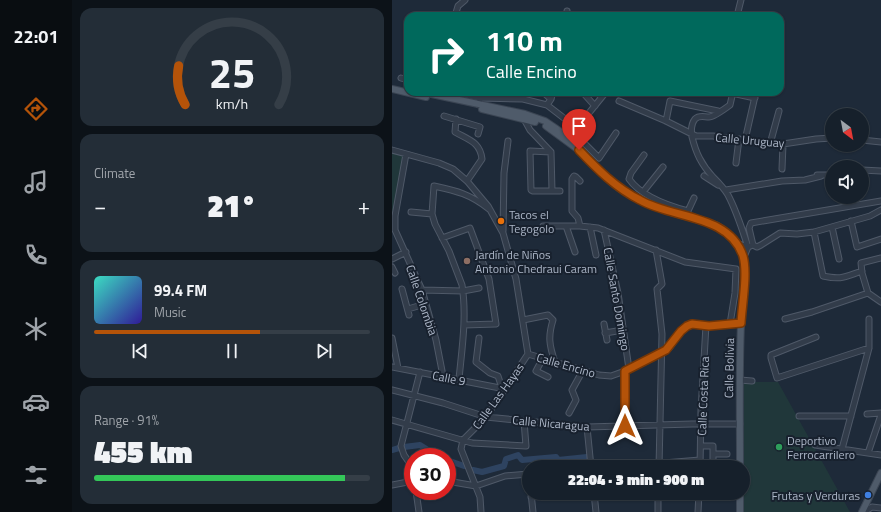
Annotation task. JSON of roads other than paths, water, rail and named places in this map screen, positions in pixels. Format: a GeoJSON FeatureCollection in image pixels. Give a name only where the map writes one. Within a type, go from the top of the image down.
{"type":"FeatureCollection","features":[{"type":"Feature","properties":{"kind":"main road"},"geometry":{"type":"LineString","coordinates":[[392,85],[404,88]]}},
{"type":"Feature","properties":{"kind":"main road"},"geometry":{"type":"LineString","coordinates":[[392,89],[404,92]]}},
{"type":"Feature","properties":{"kind":"main road"},"geometry":{"type":"LineString","coordinates":[[423,96],[544,125],[579,150]]}},
{"type":"Feature","properties":{"kind":"main road"},"geometry":{"type":"LineString","coordinates":[[447,96],[479,101],[545,121],[570,138],[579,150]]}},
{"type":"Feature","properties":{"kind":"main road","name":"Calle Bolivia"},"geometry":{"type":"LineString","coordinates":[[579,150],[619,188],[640,200],[716,226],[729,234],[744,258],[745,272],[741,323],[740,460]]}},
{"type":"Feature","properties":{"kind":"main road"},"geometry":{"type":"LineString","coordinates":[[863,512],[881,473]]}},
{"type":"Feature","properties":{"kind":"main road"},"geometry":{"type":"LineString","coordinates":[[740,500],[740,512]]}},
{"type":"Feature","properties":{"kind":"street"},"geometry":{"type":"LineString","coordinates":[[456,12],[458,6],[465,0]]}},
{"type":"Feature","properties":{"kind":"street"},"geometry":{"type":"LineString","coordinates":[[737,12],[741,0]]}},
{"type":"Feature","properties":{"kind":"street"},"geometry":{"type":"LineString","coordinates":[[465,96],[479,101],[524,99],[547,105],[568,122],[579,138],[599,158],[616,133]]}},
{"type":"Feature","properties":{"kind":"street"},"geometry":{"type":"LineString","coordinates":[[548,96],[551,99]]}},
{"type":"Feature","properties":{"kind":"street"},"geometry":{"type":"LineString","coordinates":[[547,105],[552,96]]}},
{"type":"Feature","properties":{"kind":"street"},"geometry":{"type":"LineString","coordinates":[[586,96],[595,106]]}},
{"type":"Feature","properties":{"kind":"street"},"geometry":{"type":"LineString","coordinates":[[732,96],[730,105],[718,111],[714,116],[702,116],[696,118],[692,124],[692,134],[695,151],[713,177],[724,188],[735,209],[750,246]]}},
{"type":"Feature","properties":{"kind":"street"},"geometry":{"type":"LineString","coordinates":[[745,140],[756,98],[747,96]]}},
{"type":"Feature","properties":{"kind":"street"},"geometry":{"type":"LineString","coordinates":[[574,129],[580,124],[602,97]]}},
{"type":"Feature","properties":{"kind":"street"},"geometry":{"type":"LineString","coordinates":[[619,101],[692,134]]}},
{"type":"Feature","properties":{"kind":"street"},"geometry":{"type":"LineString","coordinates":[[666,121],[670,101],[718,111]]}},
{"type":"Feature","properties":{"kind":"street"},"geometry":{"type":"LineString","coordinates":[[770,144],[779,111]]}},
{"type":"Feature","properties":{"kind":"street"},"geometry":{"type":"LineString","coordinates":[[444,116],[480,127],[478,134]]}},
{"type":"Feature","properties":{"kind":"street"},"geometry":{"type":"LineString","coordinates":[[456,119],[455,132],[477,144],[481,151],[482,159],[467,181]]}},
{"type":"Feature","properties":{"kind":"street"},"geometry":{"type":"LineString","coordinates":[[524,119],[530,130],[552,152],[552,191]]}},
{"type":"Feature","properties":{"kind":"street","name":"Calle Uruguay"},"geometry":{"type":"LineString","coordinates":[[692,134],[696,136],[713,136],[770,144],[783,144],[825,138]]}},
{"type":"Feature","properties":{"kind":"street"},"geometry":{"type":"LineString","coordinates":[[739,139],[734,163],[743,164]]}},
{"type":"Feature","properties":{"kind":"street"},"geometry":{"type":"LineString","coordinates":[[503,233],[504,173],[508,141]]}},
{"type":"Feature","properties":{"kind":"street"},"geometry":{"type":"LineString","coordinates":[[869,141],[881,142]]}},
{"type":"Feature","properties":{"kind":"street"},"geometry":{"type":"LineString","coordinates":[[782,169],[783,144]]}},
{"type":"Feature","properties":{"kind":"street","name":"Calle Las Hayas"},"geometry":{"type":"LineString","coordinates":[[392,150],[439,163],[453,169],[467,181],[488,206],[503,233],[516,279],[528,354],[503,389],[486,417],[463,440],[462,449],[480,497],[481,512]]}},
{"type":"Feature","properties":{"kind":"street"},"geometry":{"type":"LineString","coordinates":[[552,152],[530,152],[531,190],[560,191]]}},
{"type":"Feature","properties":{"kind":"street","name":"Calle Colombia"},"geometry":{"type":"LineString","coordinates":[[406,154],[403,185],[395,216],[395,230],[422,290],[436,340],[443,376]]}},
{"type":"Feature","properties":{"kind":"street"},"geometry":{"type":"LineString","coordinates":[[644,155],[631,173],[630,179],[633,184],[670,209],[688,211],[694,198]]}},
{"type":"Feature","properties":{"kind":"street"},"geometry":{"type":"LineString","coordinates":[[643,192],[663,167]]}},
{"type":"Feature","properties":{"kind":"street"},"geometry":{"type":"LineString","coordinates":[[869,170],[881,171]]}},
{"type":"Feature","properties":{"kind":"street"},"geometry":{"type":"LineString","coordinates":[[580,181],[574,176],[572,179],[572,211],[578,218],[580,226]]}},
{"type":"Feature","properties":{"kind":"street"},"geometry":{"type":"LineString","coordinates":[[704,176],[724,188],[782,181],[805,180],[825,176]]}},
{"type":"Feature","properties":{"kind":"street"},"geometry":{"type":"LineString","coordinates":[[459,379],[464,325],[463,290],[449,251],[435,224],[432,214],[434,186],[457,191],[477,200],[491,211]]}},
{"type":"Feature","properties":{"kind":"street"},"geometry":{"type":"LineString","coordinates":[[744,258],[750,246],[749,228],[751,223],[881,201]]}},
{"type":"Feature","properties":{"kind":"street"},"geometry":{"type":"LineString","coordinates":[[736,243],[757,247],[780,233],[798,234],[814,232],[870,216],[881,210]]}},
{"type":"Feature","properties":{"kind":"street"},"geometry":{"type":"LineString","coordinates":[[410,212],[432,214]]}},
{"type":"Feature","properties":{"kind":"street"},"geometry":{"type":"LineString","coordinates":[[851,221],[857,247],[881,239]]}},
{"type":"Feature","properties":{"kind":"street"},"geometry":{"type":"LineString","coordinates":[[544,226],[580,226],[604,230],[692,264],[736,269],[735,293],[730,324]]}},
{"type":"Feature","properties":{"kind":"street"},"geometry":{"type":"LineString","coordinates":[[566,226],[575,252]]}},
{"type":"Feature","properties":{"kind":"street"},"geometry":{"type":"LineString","coordinates":[[590,227],[596,255]]}},
{"type":"Feature","properties":{"kind":"street"},"geometry":{"type":"LineString","coordinates":[[832,227],[839,259]]}},
{"type":"Feature","properties":{"kind":"street"},"geometry":{"type":"LineString","coordinates":[[442,238],[470,228],[491,287],[496,324],[464,325]]}},
{"type":"Feature","properties":{"kind":"street","name":"Calle Santo Domingo"},"geometry":{"type":"LineString","coordinates":[[604,230],[618,293],[623,330],[627,370],[625,426]]}},
{"type":"Feature","properties":{"kind":"street"},"geometry":{"type":"LineString","coordinates":[[814,232],[823,276],[836,279],[862,271]]}},
{"type":"Feature","properties":{"kind":"street"},"geometry":{"type":"LineString","coordinates":[[656,250],[662,284],[657,289],[661,319],[659,460]]}},
{"type":"Feature","properties":{"kind":"street"},"geometry":{"type":"LineString","coordinates":[[392,259],[406,252]]}},
{"type":"Feature","properties":{"kind":"street"},"geometry":{"type":"LineString","coordinates":[[881,258],[861,263],[868,293],[881,302]]}},
{"type":"Feature","properties":{"kind":"street"},"geometry":{"type":"LineString","coordinates":[[392,267],[395,273]]}},
{"type":"Feature","properties":{"kind":"street"},"geometry":{"type":"LineString","coordinates":[[422,290],[463,290],[479,288]]}},
{"type":"Feature","properties":{"kind":"street"},"geometry":{"type":"LineString","coordinates":[[402,289],[409,315]]}},
{"type":"Feature","properties":{"kind":"street"},"geometry":{"type":"LineString","coordinates":[[785,319],[812,312],[868,293]]}},
{"type":"Feature","properties":{"kind":"street"},"geometry":{"type":"LineString","coordinates":[[408,308],[425,304]]}},
{"type":"Feature","properties":{"kind":"street"},"geometry":{"type":"LineString","coordinates":[[523,320],[548,315],[551,316],[553,320],[550,329],[550,348],[555,362]]}},
{"type":"Feature","properties":{"kind":"street"},"geometry":{"type":"LineString","coordinates":[[842,449],[869,348],[869,319]]}},
{"type":"Feature","properties":{"kind":"street","name":"Calle Encino"},"geometry":{"type":"LineString","coordinates":[[528,354],[582,370],[605,376],[611,376],[627,370],[661,353],[670,347],[681,331],[687,326],[692,324],[706,325],[741,323]]}},
{"type":"Feature","properties":{"kind":"street"},"geometry":{"type":"LineString","coordinates":[[604,324],[606,340]]}},
{"type":"Feature","properties":{"kind":"street","name":"Calle Costa Rica"},"geometry":{"type":"LineString","coordinates":[[700,460],[706,325]]}},
{"type":"Feature","properties":{"kind":"street"},"geometry":{"type":"LineString","coordinates":[[606,333],[623,330]]}},
{"type":"Feature","properties":{"kind":"street"},"geometry":{"type":"LineString","coordinates":[[816,337],[771,355],[777,378],[869,348]]}},
{"type":"Feature","properties":{"kind":"street"},"geometry":{"type":"LineString","coordinates":[[392,338],[398,368]]}},
{"type":"Feature","properties":{"kind":"street"},"geometry":{"type":"LineString","coordinates":[[478,338],[476,362],[490,373],[498,376],[503,389]]}},
{"type":"Feature","properties":{"kind":"street"},"geometry":{"type":"LineString","coordinates":[[543,358],[536,371],[548,377]]}},
{"type":"Feature","properties":{"kind":"street","name":"Calle 9"},"geometry":{"type":"LineString","coordinates":[[392,367],[459,379],[503,389]]}},
{"type":"Feature","properties":{"kind":"street"},"geometry":{"type":"LineString","coordinates":[[569,413],[576,400],[572,390],[582,370]]}},
{"type":"Feature","properties":{"kind":"street"},"geometry":{"type":"LineString","coordinates":[[404,455],[401,446],[420,372]]}},
{"type":"Feature","properties":{"kind":"street"},"geometry":{"type":"LineString","coordinates":[[740,380],[752,381]]}},
{"type":"Feature","properties":{"kind":"street","name":"Calle Nicaragua"},"geometry":{"type":"LineString","coordinates":[[392,390],[443,403],[486,417],[524,421],[587,427],[740,424]]}},
{"type":"Feature","properties":{"kind":"street"},"geometry":{"type":"LineString","coordinates":[[867,414],[881,414],[868,453]]}},
{"type":"Feature","properties":{"kind":"street"},"geometry":{"type":"LineString","coordinates":[[799,416],[851,416]]}},
{"type":"Feature","properties":{"kind":"street"},"geometry":{"type":"LineString","coordinates":[[392,420],[482,445],[526,446],[524,421]]}},
{"type":"Feature","properties":{"kind":"street"},"geometry":{"type":"LineString","coordinates":[[587,427],[590,460]]}},
{"type":"Feature","properties":{"kind":"street"},"geometry":{"type":"LineString","coordinates":[[815,445],[881,455]]}},
{"type":"Feature","properties":{"kind":"street"},"geometry":{"type":"LineString","coordinates":[[701,446],[713,446],[713,460]]}},
{"type":"Feature","properties":{"kind":"street"},"geometry":{"type":"LineString","coordinates":[[713,454],[727,454]]}},
{"type":"Feature","properties":{"kind":"street"},"geometry":{"type":"LineString","coordinates":[[456,483],[476,486],[505,476],[522,476]]}},
{"type":"Feature","properties":{"kind":"street"},"geometry":{"type":"LineString","coordinates":[[392,485],[404,483]]}},
{"type":"Feature","properties":{"kind":"street"},"geometry":{"type":"LineString","coordinates":[[417,500],[419,512]]}},
{"type":"Feature","properties":{"kind":"street"},"geometry":{"type":"LineString","coordinates":[[532,500],[533,512]]}},
{"type":"Feature","properties":{"kind":"street"},"geometry":{"type":"LineString","coordinates":[[595,500],[596,512]]}},
{"type":"Feature","properties":{"kind":"street"},"geometry":{"type":"LineString","coordinates":[[658,500],[658,512]]}},
{"type":"Feature","properties":{"kind":"street"},"geometry":{"type":"LineString","coordinates":[[698,512],[699,500]]}},
{"type":"Feature","properties":{"kind":"street"},"geometry":{"type":"LineString","coordinates":[[863,512],[872,507],[881,508]]}},
{"type":"Feature","properties":{"kind":"waterway"},"geometry":{"type":"LineString","coordinates":[[404,447],[420,445],[425,448]]}},
{"type":"Feature","properties":{"kind":"waterway"},"geometry":{"type":"LineString","coordinates":[[392,450],[399,448]]}},
{"type":"Feature","properties":{"kind":"waterway"},"geometry":{"type":"LineString","coordinates":[[473,470],[482,472],[504,466],[506,459],[518,455],[522,460],[556,457],[558,460],[587,457]]}},
{"type":"Feature","properties":{"kind":"waterway"},"geometry":{"type":"LineString","coordinates":[[456,463],[464,466]]}},
{"type":"Feature","properties":{"kind":"place","name":"Tacos el Tegogolo"},"geometry":{"type":"Point","coordinates":[501,221]}},
{"type":"Feature","properties":{"kind":"place","name":"Jardín de Niños Antonio Chedraui Caram"},"geometry":{"type":"Point","coordinates":[467,261]}},
{"type":"Feature","properties":{"kind":"place","name":"Deportivo Ferrocarrilero"},"geometry":{"type":"Point","coordinates":[779,447]}},
{"type":"Feature","properties":{"kind":"place","name":"Frutas y Verduras"},"geometry":{"type":"Point","coordinates":[868,495]}}]}
